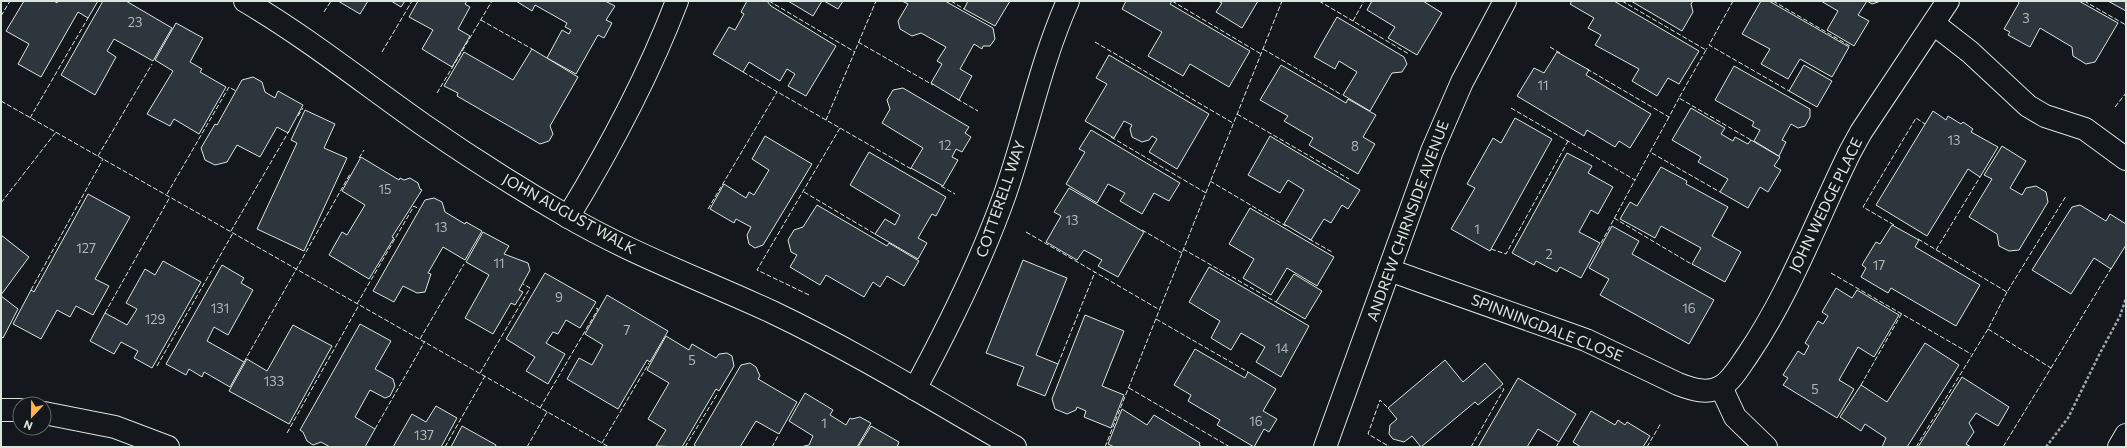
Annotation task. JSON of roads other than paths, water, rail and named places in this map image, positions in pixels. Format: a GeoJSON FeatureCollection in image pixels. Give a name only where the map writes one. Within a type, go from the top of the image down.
{"type":"FeatureCollection","features":[{"type":"Feature","properties":{"kind":"street","name":"JOHN AUGUST WALK"},"geometry":{"type":"LineString","coordinates":[[245,1],[283,23],[426,126],[496,174],[568,217],[681,273],[773,313],[915,389],[1015,447]]}},
{"type":"Feature","properties":{"kind":"street"},"geometry":{"type":"LineString","coordinates":[[568,217],[621,126],[653,62],[677,1]]}},
{"type":"Feature","properties":{"kind":"street","name":"COTTERELL WAY"},"geometry":{"type":"LineString","coordinates":[[915,389],[956,313],[989,238],[1015,163],[1044,62],[1068,1]]}},
{"type":"Feature","properties":{"kind":"street","name":"ANDREW CHIRNSIDE AVENUE"},"geometry":{"type":"LineString","coordinates":[[1325,447],[1447,115],[1479,47],[1505,1]]}},
{"type":"Feature","properties":{"kind":"street","name":"JOHN WEDGE PLACE"},"geometry":{"type":"LineString","coordinates":[[1721,387],[1728,382],[1743,362],[1773,316],[1850,152],[1948,1]]}},
{"type":"Feature","properties":{"kind":"street"},"geometry":{"type":"LineString","coordinates":[[1934,24],[1970,52],[2028,106],[2045,116],[2085,129],[2126,159]]}},
{"type":"Feature","properties":{"kind":"street","name":"SPINNINGDALE CLOSE"},"geometry":{"type":"LineString","coordinates":[[1389,270],[1586,340],[1693,390],[1706,391],[1721,387]]}},
{"type":"Feature","properties":{"kind":"street"},"geometry":{"type":"LineString","coordinates":[[1721,387],[1735,418],[1766,447]]}},
{"type":"Feature","properties":{"kind":"street"},"geometry":{"type":"LineString","coordinates":[[1,410],[12,410]]}},
{"type":"Feature","properties":{"kind":"street"},"geometry":{"type":"LineString","coordinates":[[52,415],[114,428],[168,447]]}},
{"type":"Feature","properties":{"kind":"street"},"geometry":{"type":"LineString","coordinates":[[2119,447],[2126,435]]}}]}
